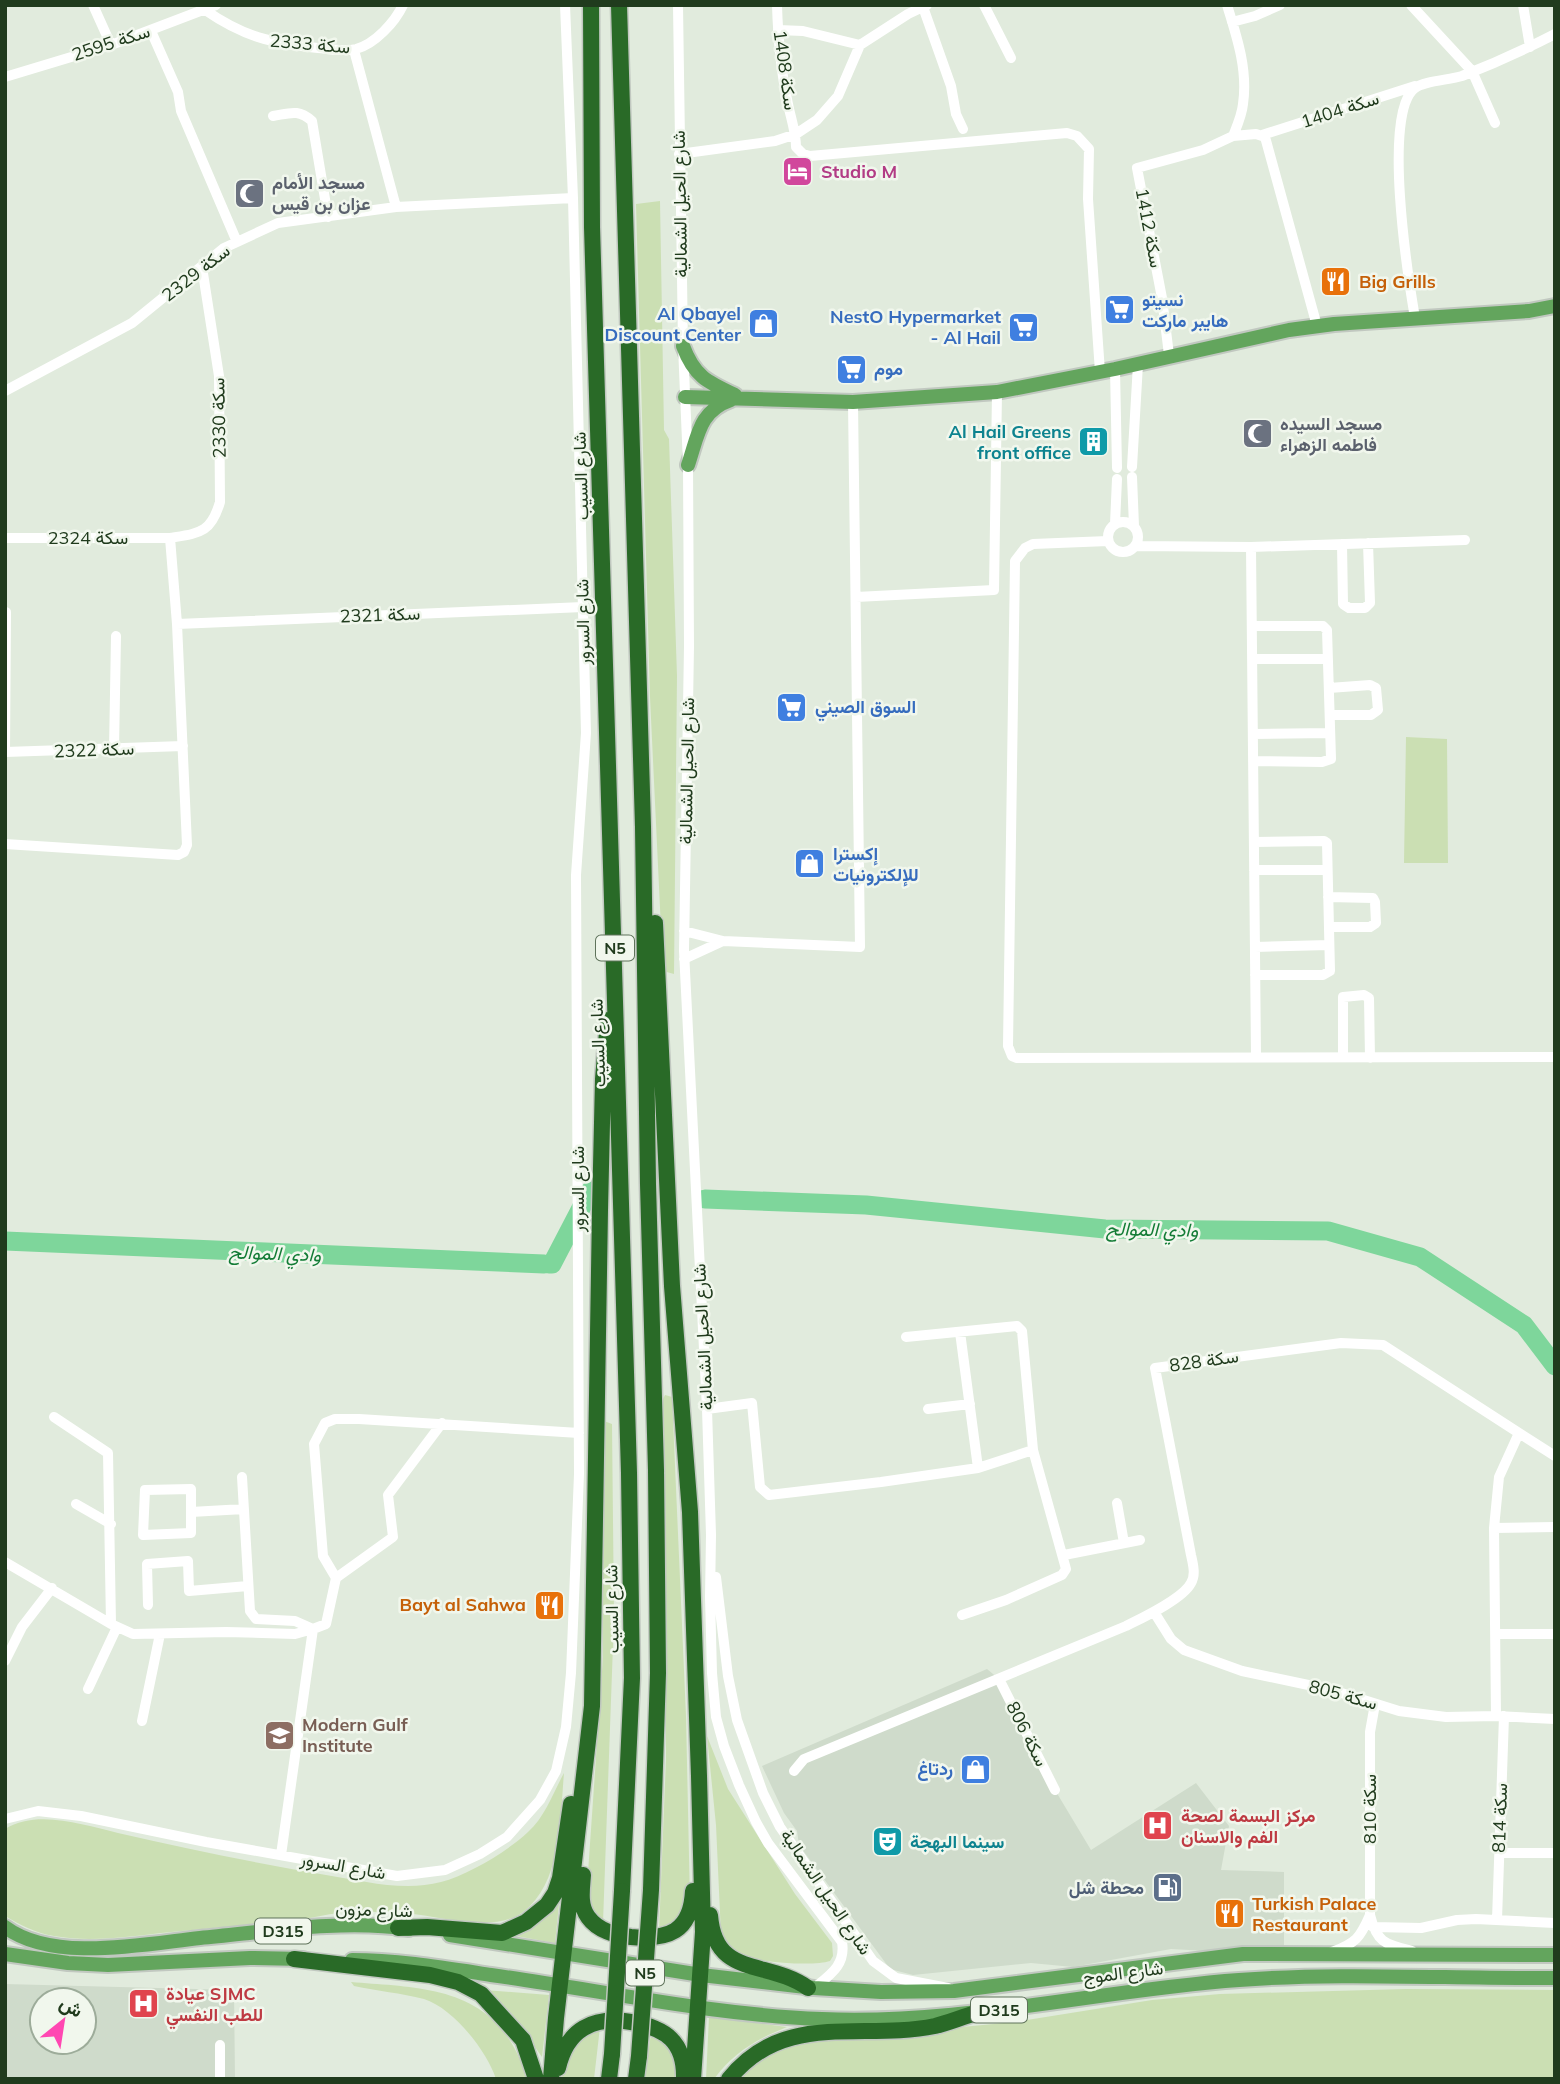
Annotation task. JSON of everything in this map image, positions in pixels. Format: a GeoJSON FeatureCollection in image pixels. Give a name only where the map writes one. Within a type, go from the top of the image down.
{"type":"FeatureCollection","features":[{"type":"Feature","properties":{"kind":"highway","name":"شارع السيب"},"geometry":{"type":"LineString","coordinates":[[591,5],[593,241],[629,1473],[632,1678],[622,1891],[609,2079]]}},
{"type":"Feature","properties":{"kind":"highway","name":"N5"},"geometry":{"type":"LineString","coordinates":[[619,5],[643,827],[658,1673],[651,1890],[636,2079]]}},
{"type":"Feature","properties":{"kind":"highway"},"geometry":{"type":"LineString","coordinates":[[643,827],[651,860],[672,1286],[690,1512],[703,1932],[693,2079]]}},
{"type":"Feature","properties":{"kind":"highway"},"geometry":{"type":"LineString","coordinates":[[551,2079],[592,1706],[603,1079],[614,930]]}},
{"type":"Feature","properties":{"kind":"highway"},"geometry":{"type":"LineString","coordinates":[[398,1928],[427,1927],[502,1933],[526,1922],[547,1905],[560,1878],[579,1746],[592,1706]]}},
{"type":"Feature","properties":{"kind":"highway"},"geometry":{"type":"LineString","coordinates":[[583,1786],[586,1820],[582,1904],[587,1916],[599,1928],[622,1936],[653,1939],[667,1936],[681,1927],[693,1905],[694,1863],[699,1830]]}},
{"type":"Feature","properties":{"kind":"highway"},"geometry":{"type":"LineString","coordinates":[[700,1806],[709,1839],[711,1927],[723,1953],[738,1962],[785,1974],[811,1988]]}},
{"type":"Feature","properties":{"kind":"highway"},"geometry":{"type":"LineString","coordinates":[[294,1959],[430,1975],[458,1982],[481,1994],[523,2040],[536,2079]]}},
{"type":"Feature","properties":{"kind":"highway"},"geometry":{"type":"LineString","coordinates":[[729,2079],[763,2048],[797,2035],[935,2026],[976,2013]]}},
{"type":"Feature","properties":{"kind":"highway"},"geometry":{"type":"LineString","coordinates":[[557,2079],[562,2054],[578,2032],[598,2021],[613,2019],[643,2024],[669,2036],[682,2056],[684,2079]]}},
{"type":"Feature","properties":{"kind":"main road"},"geometry":{"type":"LineString","coordinates":[[685,397],[853,402],[997,392],[1317,326],[1529,311],[1555,306]]}},
{"type":"Feature","properties":{"kind":"main road"},"geometry":{"type":"LineString","coordinates":[[683,346],[695,371],[707,382],[739,397]]}},
{"type":"Feature","properties":{"kind":"main road"},"geometry":{"type":"LineString","coordinates":[[688,465],[705,416],[712,408],[739,397]]}},
{"type":"Feature","properties":{"kind":"main road","name":"شارع مزون"},"geometry":{"type":"LineString","coordinates":[[5,1927],[33,1941],[53,1945],[108,1947],[341,1926],[398,1928],[701,1975]]}},
{"type":"Feature","properties":{"kind":"main road","name":"D315"},"geometry":{"type":"LineString","coordinates":[[5,1954],[68,1963],[108,1965],[250,1958],[371,1960],[443,1968],[698,2007]]}},
{"type":"Feature","properties":{"kind":"main road","name":"شارع الموج"},"geometry":{"type":"LineString","coordinates":[[701,1975],[811,1988],[881,1992],[954,1991],[1243,1954],[1555,1955]]}},
{"type":"Feature","properties":{"kind":"main road","name":"شارع الموج"},"geometry":{"type":"LineString","coordinates":[[698,2007],[793,2018],[858,2020],[976,2013],[1146,1989],[1241,1979],[1555,1978]]}},
{"type":"Feature","properties":{"kind":"street"},"geometry":{"type":"LineString","coordinates":[[93,5],[111,45]]}},
{"type":"Feature","properties":{"kind":"street","name":"سكة 2595"},"geometry":{"type":"LineString","coordinates":[[5,77],[111,45],[216,5]]}},
{"type":"Feature","properties":{"kind":"street","name":"سكة 2333"},"geometry":{"type":"LineString","coordinates":[[205,10],[240,31],[279,44],[344,51],[354,50],[370,42],[396,18],[403,5]]}},
{"type":"Feature","properties":{"kind":"street","name":"شارع السرور"},"geometry":{"type":"LineString","coordinates":[[9,1817],[38,1811],[81,1816],[206,1842],[397,1876],[445,1870],[480,1854],[507,1837],[540,1800],[556,1771],[566,1727],[572,1659],[579,1433],[576,876],[586,733],[573,198],[565,5]]}},
{"type":"Feature","properties":{"kind":"street","name":"شارع الحيل الشمالية"},"geometry":{"type":"LineString","coordinates":[[678,5],[683,346],[688,465],[689,646],[684,959],[712,1535],[712,1672],[716,1717],[739,1785],[756,1822],[768,1843],[842,1942],[844,1952],[841,1963],[811,1988]]}},
{"type":"Feature","properties":{"kind":"street","name":"سكة 1408"},"geometry":{"type":"LineString","coordinates":[[777,5],[779,56],[796,134]]}},
{"type":"Feature","properties":{"kind":"street"},"geometry":{"type":"LineString","coordinates":[[984,5],[1011,58]]}},
{"type":"Feature","properties":{"kind":"street"},"geometry":{"type":"LineString","coordinates":[[1227,5],[1245,78],[1243,106],[1233,136]]}},
{"type":"Feature","properties":{"kind":"street"},"geometry":{"type":"LineString","coordinates":[[1232,22],[1280,5]]}},
{"type":"Feature","properties":{"kind":"street"},"geometry":{"type":"LineString","coordinates":[[1411,5],[1472,71],[1496,123]]}},
{"type":"Feature","properties":{"kind":"street"},"geometry":{"type":"LineString","coordinates":[[1523,5],[1530,47]]}},
{"type":"Feature","properties":{"kind":"street"},"geometry":{"type":"LineString","coordinates":[[679,154],[775,141],[796,134],[817,120],[838,96],[860,45],[925,6],[963,129]]}},
{"type":"Feature","properties":{"kind":"street"},"geometry":{"type":"LineString","coordinates":[[778,30],[803,31],[860,45]]}},
{"type":"Feature","properties":{"kind":"street"},"geometry":{"type":"LineString","coordinates":[[151,31],[178,92],[181,111],[237,242]]}},
{"type":"Feature","properties":{"kind":"street"},"geometry":{"type":"LineString","coordinates":[[1472,71],[1555,34]]}},
{"type":"Feature","properties":{"kind":"street"},"geometry":{"type":"LineString","coordinates":[[354,50],[396,207]]}},
{"type":"Feature","properties":{"kind":"street","name":"سكة 1404"},"geometry":{"type":"LineString","coordinates":[[1233,136],[1262,135],[1472,71]]}},
{"type":"Feature","properties":{"kind":"street"},"geometry":{"type":"LineString","coordinates":[[1415,318],[1403,230],[1399,138],[1405,97],[1417,86]]}},
{"type":"Feature","properties":{"kind":"street"},"geometry":{"type":"LineString","coordinates":[[274,116],[293,112],[303,114],[312,121],[328,217]]}},
{"type":"Feature","properties":{"kind":"street"},"geometry":{"type":"LineString","coordinates":[[796,134],[796,147],[803,154],[810,156],[1067,133],[1085,143],[1089,149],[1088,199],[1117,473],[1115,524]]}},
{"type":"Feature","properties":{"kind":"street"},"geometry":{"type":"LineString","coordinates":[[1262,135],[1265,137],[1317,326]]}},
{"type":"Feature","properties":{"kind":"street","name":"سكة 1412"},"geometry":{"type":"LineString","coordinates":[[1169,355],[1162,298],[1137,168],[1203,150],[1233,136]]}},
{"type":"Feature","properties":{"kind":"street","name":"سكة 2329"},"geometry":{"type":"LineString","coordinates":[[5,391],[132,323],[224,248],[278,223],[396,207],[573,198]]}},
{"type":"Feature","properties":{"kind":"street","name":"سكة 2330"},"geometry":{"type":"LineString","coordinates":[[170,538],[197,534],[214,521],[220,502],[219,376],[202,267]]}},
{"type":"Feature","properties":{"kind":"street"},"geometry":{"type":"LineString","coordinates":[[1136,546],[1139,535],[1134,526],[1132,472],[1138,364]]}},
{"type":"Feature","properties":{"kind":"street"},"geometry":{"type":"LineString","coordinates":[[856,597],[995,590],[997,392]]}},
{"type":"Feature","properties":{"kind":"street"},"geometry":{"type":"LineString","coordinates":[[684,931],[723,941],[860,947],[853,402]]}},
{"type":"Feature","properties":{"kind":"street"},"geometry":{"type":"LineString","coordinates":[[1134,526],[1125,522],[1115,524],[1109,531],[1108,541],[1114,549],[1122,552],[1136,546],[1251,547],[1465,540]]}},
{"type":"Feature","properties":{"kind":"street","name":"سكة 2324"},"geometry":{"type":"LineString","coordinates":[[5,538],[170,538]]}},
{"type":"Feature","properties":{"kind":"street"},"geometry":{"type":"LineString","coordinates":[[5,844],[178,855],[184,852],[187,845],[183,746],[170,538]]}},
{"type":"Feature","properties":{"kind":"street"},"geometry":{"type":"LineString","coordinates":[[1108,541],[1033,544],[1018,554],[1015,561],[1009,1052],[1017,1058],[1555,1057]]}},
{"type":"Feature","properties":{"kind":"street"},"geometry":{"type":"LineString","coordinates":[[1342,544],[1343,604],[1349,608],[1365,608],[1370,603],[1368,543]]}},
{"type":"Feature","properties":{"kind":"street"},"geometry":{"type":"LineString","coordinates":[[1251,547],[1255,1056]]}},
{"type":"Feature","properties":{"kind":"street","name":"سكة 2321"},"geometry":{"type":"LineString","coordinates":[[177,624],[583,607]]}},
{"type":"Feature","properties":{"kind":"street"},"geometry":{"type":"LineString","coordinates":[[5,752],[6,612]]}},
{"type":"Feature","properties":{"kind":"street"},"geometry":{"type":"LineString","coordinates":[[1252,626],[1323,626],[1327,630],[1331,759],[1322,762],[1253,761]]}},
{"type":"Feature","properties":{"kind":"street"},"geometry":{"type":"LineString","coordinates":[[114,750],[116,636]]}},
{"type":"Feature","properties":{"kind":"street"},"geometry":{"type":"LineString","coordinates":[[1252,659],[1328,659]]}},
{"type":"Feature","properties":{"kind":"street"},"geometry":{"type":"LineString","coordinates":[[1329,688],[1370,685],[1376,688],[1378,710],[1371,715],[1329,715]]}},
{"type":"Feature","properties":{"kind":"street"},"geometry":{"type":"LineString","coordinates":[[1253,734],[1330,733]]}},
{"type":"Feature","properties":{"kind":"street","name":"سكة 2322"},"geometry":{"type":"LineString","coordinates":[[5,752],[183,746]]}},
{"type":"Feature","properties":{"kind":"street"},"geometry":{"type":"LineString","coordinates":[[1254,842],[1324,841],[1327,844],[1330,971],[1328,974],[1255,975]]}},
{"type":"Feature","properties":{"kind":"street"},"geometry":{"type":"LineString","coordinates":[[1254,870],[1327,870]]}},
{"type":"Feature","properties":{"kind":"street"},"geometry":{"type":"LineString","coordinates":[[1328,897],[1373,898],[1376,923],[1370,927],[1329,928]]}},
{"type":"Feature","properties":{"kind":"street"},"geometry":{"type":"LineString","coordinates":[[684,959],[723,941]]}},
{"type":"Feature","properties":{"kind":"street"},"geometry":{"type":"LineString","coordinates":[[1255,947],[1329,945]]}},
{"type":"Feature","properties":{"kind":"street"},"geometry":{"type":"LineString","coordinates":[[1343,1057],[1343,997],[1364,995],[1369,998],[1370,1058]]}},
{"type":"Feature","properties":{"kind":"street"},"geometry":{"type":"LineString","coordinates":[[906,1337],[1017,1326],[1020,1328],[1033,1450],[1066,1569],[1062,1575],[1006,1600],[962,1615]]}},
{"type":"Feature","properties":{"kind":"street"},"geometry":{"type":"LineString","coordinates":[[960,1332],[978,1468]]}},
{"type":"Feature","properties":{"kind":"street","name":"سكة 828"},"geometry":{"type":"LineString","coordinates":[[794,1771],[804,1759],[1154,1612],[1185,1590],[1194,1575],[1155,1368],[1341,1343],[1383,1345],[1519,1433]]}},
{"type":"Feature","properties":{"kind":"street"},"geometry":{"type":"LineString","coordinates":[[707,1409],[752,1403],[760,1487],[769,1495],[978,1468],[1033,1450]]}},
{"type":"Feature","properties":{"kind":"street"},"geometry":{"type":"LineString","coordinates":[[928,1409],[970,1404]]}},
{"type":"Feature","properties":{"kind":"street"},"geometry":{"type":"LineString","coordinates":[[54,1417],[108,1453],[114,1625],[88,1689]]}},
{"type":"Feature","properties":{"kind":"street"},"geometry":{"type":"LineString","coordinates":[[337,1578],[323,1556],[314,1444],[325,1423],[335,1419],[442,1423],[579,1433]]}},
{"type":"Feature","properties":{"kind":"street"},"geometry":{"type":"LineString","coordinates":[[5,1562],[133,1634],[295,1634],[313,1629],[326,1624],[337,1578],[393,1537],[388,1495],[442,1423]]}},
{"type":"Feature","properties":{"kind":"street"},"geometry":{"type":"LineString","coordinates":[[1500,1716],[1494,1528],[1499,1477],[1519,1433],[1555,1456]]}},
{"type":"Feature","properties":{"kind":"street"},"geometry":{"type":"LineString","coordinates":[[242,1476],[250,1611],[256,1619],[295,1620],[313,1629]]}},
{"type":"Feature","properties":{"kind":"street"},"geometry":{"type":"LineString","coordinates":[[191,1489],[191,1511],[191,1533],[144,1535],[145,1490],[191,1489]]}},
{"type":"Feature","properties":{"kind":"street"},"geometry":{"type":"LineString","coordinates":[[1117,1503],[1124,1543]]}},
{"type":"Feature","properties":{"kind":"street"},"geometry":{"type":"LineString","coordinates":[[76,1504],[111,1524]]}},
{"type":"Feature","properties":{"kind":"street"},"geometry":{"type":"LineString","coordinates":[[191,1511],[244,1509]]}},
{"type":"Feature","properties":{"kind":"street"},"geometry":{"type":"LineString","coordinates":[[1494,1528],[1555,1527]]}},
{"type":"Feature","properties":{"kind":"street","name":"شارع الحيل الشمالية"},"geometry":{"type":"LineString","coordinates":[[712,1535],[728,1676],[737,1720],[763,1793],[780,1827],[873,1961],[896,1978],[939,1985],[954,1991]]}},
{"type":"Feature","properties":{"kind":"street"},"geometry":{"type":"LineString","coordinates":[[1064,1555],[1140,1540]]}},
{"type":"Feature","properties":{"kind":"street"},"geometry":{"type":"LineString","coordinates":[[148,1605],[147,1564],[188,1560],[189,1591],[248,1586]]}},
{"type":"Feature","properties":{"kind":"street"},"geometry":{"type":"LineString","coordinates":[[5,1661],[22,1627],[52,1588]]}},
{"type":"Feature","properties":{"kind":"street","name":"سكة 805"},"geometry":{"type":"LineString","coordinates":[[1154,1612],[1171,1639],[1184,1650],[1242,1671],[1332,1690],[1399,1710],[1446,1717],[1555,1719]]}},
{"type":"Feature","properties":{"kind":"street"},"geometry":{"type":"LineString","coordinates":[[281,1855],[313,1629]]}},
{"type":"Feature","properties":{"kind":"street"},"geometry":{"type":"LineString","coordinates":[[142,1721],[160,1634]]}},
{"type":"Feature","properties":{"kind":"street"},"geometry":{"type":"LineString","coordinates":[[1497,1634],[1555,1634]]}},
{"type":"Feature","properties":{"kind":"street","name":"سكة 806"},"geometry":{"type":"LineString","coordinates":[[999,1679],[1055,1790]]}},
{"type":"Feature","properties":{"kind":"street","name":"سكة 810"},"geometry":{"type":"LineString","coordinates":[[1373,1927],[1370,1914],[1370,1732],[1376,1704]]}},
{"type":"Feature","properties":{"kind":"street","name":"سكة 814"},"geometry":{"type":"LineString","coordinates":[[1497,1920],[1500,1716]]}},
{"type":"Feature","properties":{"kind":"street"},"geometry":{"type":"LineString","coordinates":[[5,1806],[9,1817]]}},
{"type":"Feature","properties":{"kind":"street"},"geometry":{"type":"LineString","coordinates":[[756,1822],[768,1827],[780,1827]]}},
{"type":"Feature","properties":{"kind":"street"},"geometry":{"type":"LineString","coordinates":[[1499,1853],[1555,1853]]}},
{"type":"Feature","properties":{"kind":"street","name":"سكة 810"},"geometry":{"type":"LineString","coordinates":[[1324,1956],[1353,1944],[1362,1933],[1370,1914]]}},
{"type":"Feature","properties":{"kind":"street"},"geometry":{"type":"LineString","coordinates":[[1431,1955],[1389,1945],[1376,1935],[1373,1927],[1422,1928],[1457,1920],[1555,1923]]}},
{"type":"Feature","properties":{"kind":"street"},"geometry":{"type":"LineString","coordinates":[[220,2045],[220,2079]]}},
{"type":"Feature","properties":{"kind":"shaded area"},"geometry":{"type":"Polygon","coordinates":[[[987,1669],[999,1679],[1055,1790],[1091,1850],[1196,1783],[1229,1826],[1221,1870],[1284,1872],[1284,1947],[1225,1952],[1171,1949],[1073,1967],[1031,1963],[913,1975],[890,1969],[799,1845],[797,1831],[784,1813],[762,1766],[987,1669]]]}},
{"type":"Feature","properties":{"kind":"shaded area"},"geometry":{"type":"Polygon","coordinates":[[[5,1984],[81,1986],[28,1986],[28,2056],[98,2056],[98,1986],[234,1990],[235,2079],[5,2079],[5,1984]]]}},
{"type":"Feature","properties":{"kind":"green space"},"geometry":{"type":"Polygon","coordinates":[[[660,201],[664,430],[669,439],[677,676],[674,974],[663,971],[650,697],[636,204],[660,201]]]}},
{"type":"Feature","properties":{"kind":"green space"},"geometry":{"type":"Polygon","coordinates":[[[1406,737],[1447,739],[1448,863],[1404,863],[1406,737]]]}},
{"type":"Feature","properties":{"kind":"green space"},"geometry":{"type":"Polygon","coordinates":[[[665,1395],[672,1397],[686,1716],[690,1903],[683,1919],[659,1932],[666,1759],[666,1533],[662,1401],[665,1395]]]}},
{"type":"Feature","properties":{"kind":"green space"},"geometry":{"type":"Polygon","coordinates":[[[604,1421],[612,1424],[614,1617],[603,1923],[590,1909],[587,1887],[603,1657],[604,1421]]]}},
{"type":"Feature","properties":{"kind":"green space"},"geometry":{"type":"Polygon","coordinates":[[[707,1736],[728,1789],[795,1894],[832,1943],[833,1956],[830,1961],[809,1964],[749,1958],[730,1950],[725,1943],[721,1935],[716,1825],[707,1736]]]}},
{"type":"Feature","properties":{"kind":"green space"},"geometry":{"type":"Polygon","coordinates":[[[564,1773],[560,1829],[552,1867],[536,1900],[510,1919],[478,1922],[408,1913],[353,1912],[298,1920],[83,1939],[41,1933],[5,1916],[5,1829],[18,1823],[61,1820],[222,1856],[354,1880],[398,1886],[427,1885],[452,1879],[475,1868],[520,1839],[539,1819],[564,1773]]]}},
{"type":"Feature","properties":{"kind":"green space"},"geometry":{"type":"Polygon","coordinates":[[[559,1904],[555,1943],[516,1936],[559,1904]]]}},
{"type":"Feature","properties":{"kind":"green space"},"geometry":{"type":"Polygon","coordinates":[[[351,1982],[436,1992],[475,2006],[492,2019],[506,2035],[528,2079],[496,2079],[477,2044],[457,2021],[435,2004],[415,1997],[354,1986],[351,1982]]]}},
{"type":"Feature","properties":{"kind":"green space"},"geometry":{"type":"Polygon","coordinates":[[[1406,1989],[1555,1990],[1555,2079],[741,2079],[770,2054],[806,2042],[1014,2022],[1152,2000],[1220,1994],[1406,1989]]]}},
{"type":"Feature","properties":{"kind":"green space"},"geometry":{"type":"Polygon","coordinates":[[[484,1990],[549,1995],[542,2057],[511,2013],[484,1990]]]}},
{"type":"Feature","properties":{"kind":"green space"},"geometry":{"type":"Polygon","coordinates":[[[709,2017],[787,2027],[747,2047],[714,2079],[706,2079],[709,2017]]]}},
{"type":"Feature","properties":{"kind":"green space"},"geometry":{"type":"Polygon","coordinates":[[[600,2027],[594,2079],[562,2079],[568,2052],[577,2042],[600,2027]]]}},
{"type":"Feature","properties":{"kind":"green space"},"geometry":{"type":"Polygon","coordinates":[[[651,2033],[672,2052],[678,2079],[645,2079],[651,2033]]]}},
{"type":"Feature","properties":{"kind":"waterway","name":"وادي الموالح"},"geometry":{"type":"LineString","coordinates":[[549,1264],[552,1264],[590,1191]]}},
{"type":"Feature","properties":{"kind":"waterway","name":"وادي الموالح"},"geometry":{"type":"LineString","coordinates":[[705,1199],[866,1205],[1105,1229],[1328,1231],[1420,1257],[1524,1325],[1555,1366]]}},
{"type":"Feature","properties":{"kind":"waterway","name":"وادي الموالح"},"geometry":{"type":"LineString","coordinates":[[5,1241],[544,1264]]}},
{"type":"Feature","properties":{"kind":"place","name":"Studio M"},"geometry":{"type":"Point","coordinates":[798,172]}},
{"type":"Feature","properties":{"kind":"place","name":"مسجد الأمام عزان بن قيس"},"geometry":{"type":"Point","coordinates":[249,193]}},
{"type":"Feature","properties":{"kind":"place","name":"Big Grills"},"geometry":{"type":"Point","coordinates":[1336,282]}},
{"type":"Feature","properties":{"kind":"place","name":"نسيتو هايبر ماركت"},"geometry":{"type":"Point","coordinates":[1119,310]}},
{"type":"Feature","properties":{"kind":"place","name":"Al Qbayel Discount Center"},"geometry":{"type":"Point","coordinates":[764,324]}},
{"type":"Feature","properties":{"kind":"place","name":"NestO Hypermarket - Al Hail"},"geometry":{"type":"Point","coordinates":[1024,327]}},
{"type":"Feature","properties":{"kind":"place","name":"موم"},"geometry":{"type":"Point","coordinates":[851,369]}},
{"type":"Feature","properties":{"kind":"place","name":"مسجد السيده فاطمه الزهراء"},"geometry":{"type":"Point","coordinates":[1257,434]}},
{"type":"Feature","properties":{"kind":"place","name":"Al Hail Greens front office"},"geometry":{"type":"Point","coordinates":[1094,442]}},
{"type":"Feature","properties":{"kind":"place","name":"السوق الصيني"},"geometry":{"type":"Point","coordinates":[792,707]}},
{"type":"Feature","properties":{"kind":"place","name":"إكسترا للإلكترونيات"},"geometry":{"type":"Point","coordinates":[810,864]}},
{"type":"Feature","properties":{"kind":"place","name":"Bayt al Sahwa"},"geometry":{"type":"Point","coordinates":[549,1605]}},
{"type":"Feature","properties":{"kind":"place","name":"Modern Gulf Institute"},"geometry":{"type":"Point","coordinates":[279,1735]}},
{"type":"Feature","properties":{"kind":"place","name":"ردتاغ"},"geometry":{"type":"Point","coordinates":[976,1769]}},
{"type":"Feature","properties":{"kind":"place","name":"مركز البسمة لصحة الفم والاسنان"},"geometry":{"type":"Point","coordinates":[1158,1826]}},
{"type":"Feature","properties":{"kind":"place","name":"سينما البهجة"},"geometry":{"type":"Point","coordinates":[887,1842]}},
{"type":"Feature","properties":{"kind":"place","name":"محطة شل"},"geometry":{"type":"Point","coordinates":[1167,1888]}},
{"type":"Feature","properties":{"kind":"place","name":"Turkish Palace Restaurant"},"geometry":{"type":"Point","coordinates":[1229,1914]}},
{"type":"Feature","properties":{"kind":"place","name":"عيادة SJMC للطب النفسي"},"geometry":{"type":"Point","coordinates":[143,2004]}}]}
